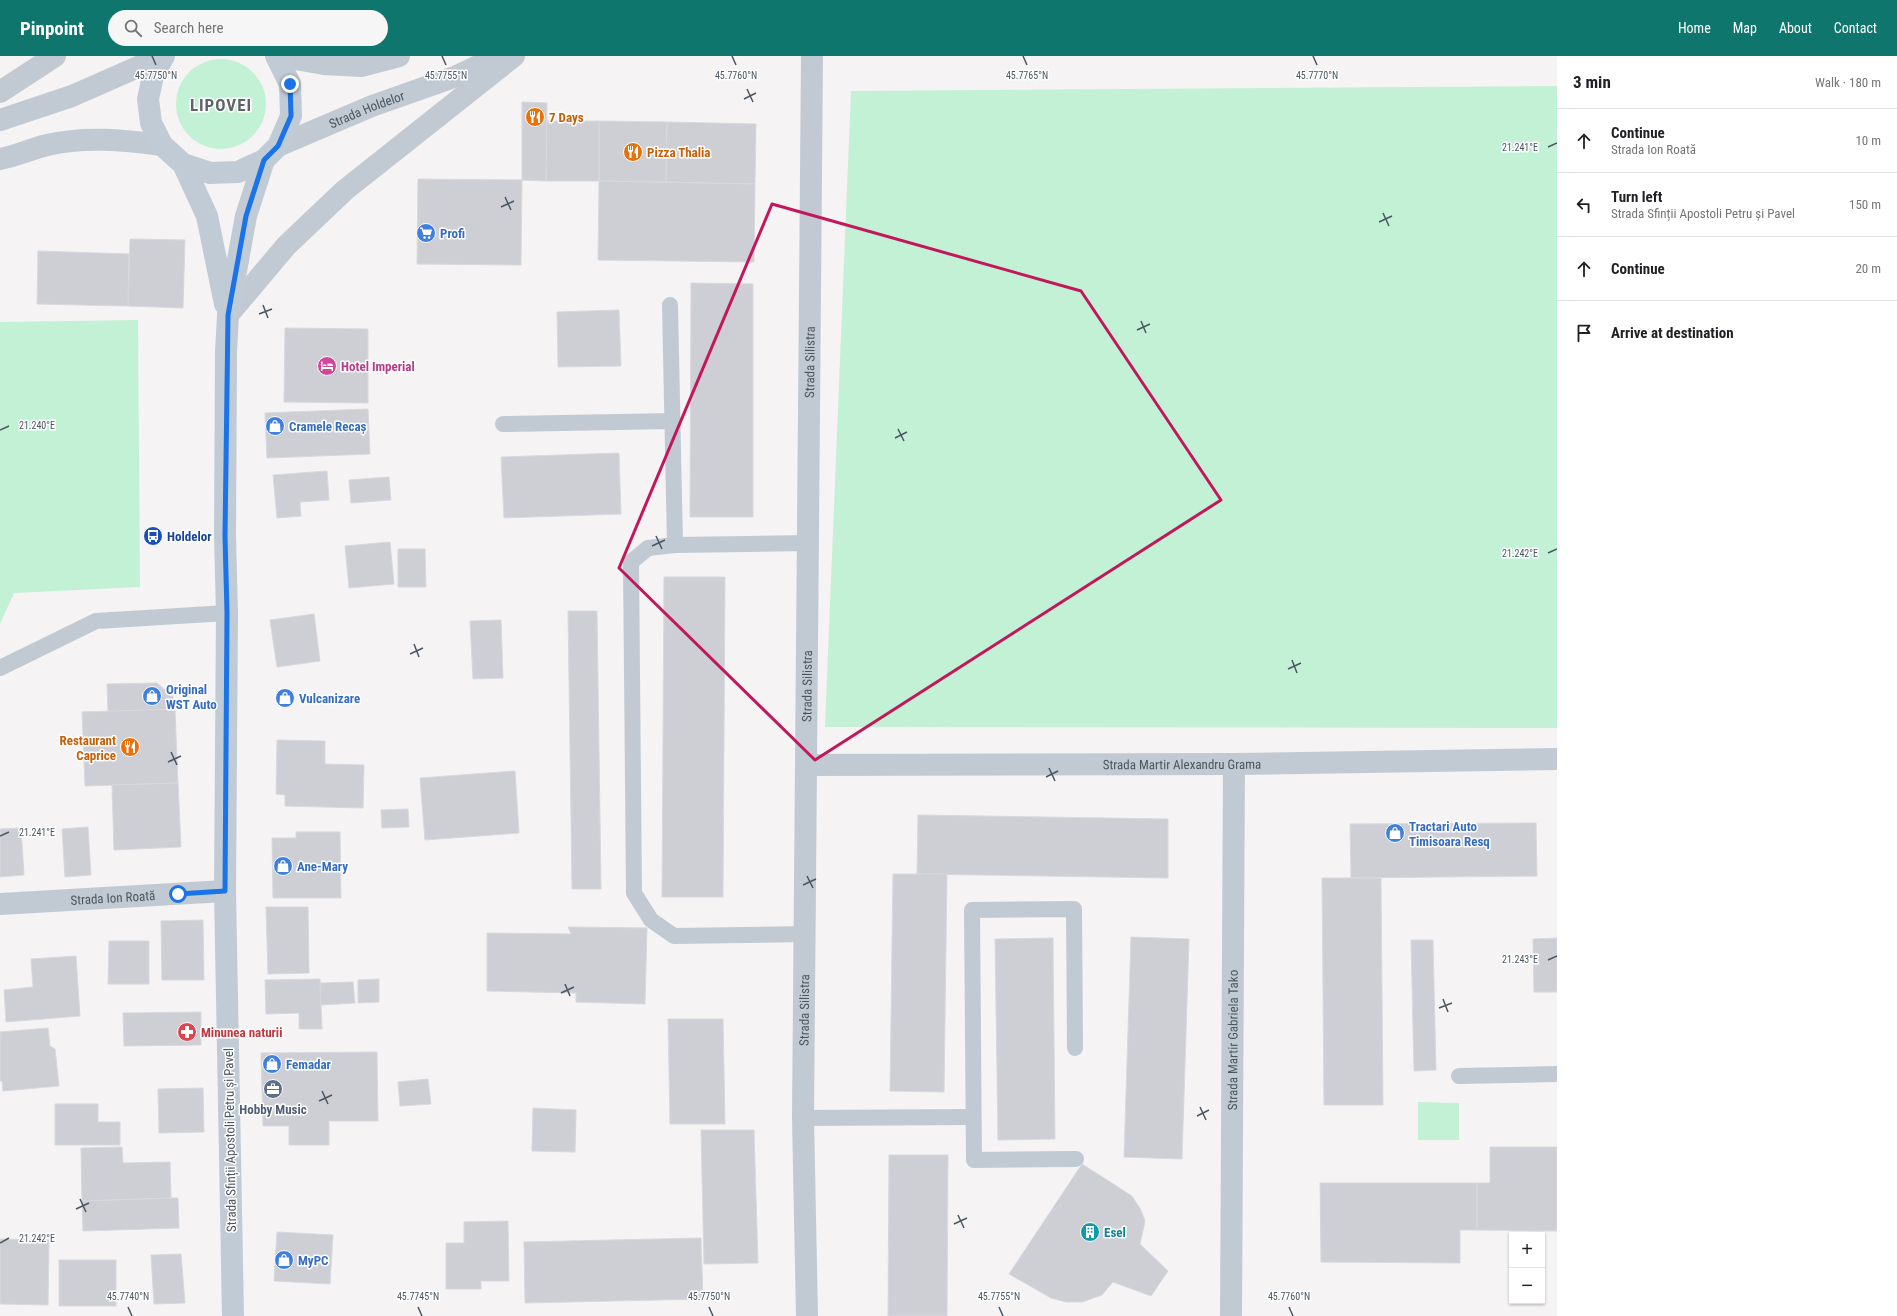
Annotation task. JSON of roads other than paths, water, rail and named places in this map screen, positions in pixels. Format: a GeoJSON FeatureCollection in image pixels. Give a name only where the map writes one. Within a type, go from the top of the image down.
{"type":"FeatureCollection","features":[{"type":"Feature","properties":{"kind":"main road"},"geometry":{"type":"LineString","coordinates":[[164,56],[153,76],[148,99],[151,123],[162,145],[183,164],[210,173],[238,172],[271,152]]}},
{"type":"Feature","properties":{"kind":"main road","name":"Strada Sfinții Apostoli Petru și Pavel"},"geometry":{"type":"LineString","coordinates":[[233,1316],[225,891],[227,613],[225,521],[228,315],[246,216],[271,152],[291,116],[290,84],[277,56]]}},
{"type":"Feature","properties":{"kind":"main road","name":"Strada Sfinții Apostoli Petru și Pavel"},"geometry":{"type":"LineString","coordinates":[[183,164],[207,216],[228,315]]}},
{"type":"Feature","properties":{"kind":"street"},"geometry":{"type":"LineString","coordinates":[[0,92],[55,56]]}},
{"type":"Feature","properties":{"kind":"street"},"geometry":{"type":"LineString","coordinates":[[0,120],[72,96],[164,56]]}},
{"type":"Feature","properties":{"kind":"street"},"geometry":{"type":"LineString","coordinates":[[277,56],[324,64],[361,66],[398,56]]}},
{"type":"Feature","properties":{"kind":"street","name":"Strada Holdelor"},"geometry":{"type":"LineString","coordinates":[[271,152],[372,106],[457,76],[499,56]]}},
{"type":"Feature","properties":{"kind":"street"},"geometry":{"type":"LineString","coordinates":[[228,315],[286,246],[345,190],[514,56]]}},
{"type":"Feature","properties":{"kind":"street","name":"Strada Silistra"},"geometry":{"type":"LineString","coordinates":[[807,1316],[803,1118],[812,56]]}},
{"type":"Feature","properties":{"kind":"street"},"geometry":{"type":"LineString","coordinates":[[0,159],[47,145],[79,139],[126,140],[162,145]]}},
{"type":"Feature","properties":{"kind":"street","name":"Strada Martir Alexandru Grama"},"geometry":{"type":"LineString","coordinates":[[807,765],[1234,764],[1557,759]]}},
{"type":"Feature","properties":{"kind":"street","name":"Strada Martir Gabriela Tako"},"geometry":{"type":"LineString","coordinates":[[1231,1316],[1234,764]]}},
{"type":"Feature","properties":{"kind":"street","name":"Strada Ion Roată"},"geometry":{"type":"LineString","coordinates":[[0,904],[225,891]]}},
{"type":"Feature","properties":{"kind":"lane"},"geometry":{"type":"LineString","coordinates":[[670,305],[675,545]]}},
{"type":"Feature","properties":{"kind":"lane"},"geometry":{"type":"LineString","coordinates":[[503,424],[673,421]]}},
{"type":"Feature","properties":{"kind":"lane"},"geometry":{"type":"LineString","coordinates":[[805,934],[674,936],[651,920],[634,893],[630,562],[648,548],[675,545],[808,543]]}},
{"type":"Feature","properties":{"kind":"lane"},"geometry":{"type":"LineString","coordinates":[[0,668],[96,621],[227,613]]}},
{"type":"Feature","properties":{"kind":"lane"},"geometry":{"type":"LineString","coordinates":[[1075,1048],[1074,909],[972,910],[974,1160],[1076,1159]]}},
{"type":"Feature","properties":{"kind":"lane"},"geometry":{"type":"LineString","coordinates":[[1459,1076],[1557,1074]]}},
{"type":"Feature","properties":{"kind":"lane"},"geometry":{"type":"LineString","coordinates":[[803,1118],[974,1117]]}},
{"type":"Feature","properties":{"kind":"place","name":"7 Days"},"geometry":{"type":"Point","coordinates":[535,117]}},
{"type":"Feature","properties":{"kind":"place","name":"Pizza Thalia"},"geometry":{"type":"Point","coordinates":[633,152]}},
{"type":"Feature","properties":{"kind":"place","name":"Profi"},"geometry":{"type":"Point","coordinates":[426,233]}},
{"type":"Feature","properties":{"kind":"place","name":"Hotel Imperial"},"geometry":{"type":"Point","coordinates":[327,366]}},
{"type":"Feature","properties":{"kind":"place","name":"Cramele Recaș"},"geometry":{"type":"Point","coordinates":[275,426]}},
{"type":"Feature","properties":{"kind":"place","name":"Holdelor"},"geometry":{"type":"Point","coordinates":[153,536]}},
{"type":"Feature","properties":{"kind":"place","name":"Original WST Auto"},"geometry":{"type":"Point","coordinates":[152,696]}},
{"type":"Feature","properties":{"kind":"place","name":"Vulcanizare"},"geometry":{"type":"Point","coordinates":[285,698]}},
{"type":"Feature","properties":{"kind":"place","name":"Restaurant Caprice"},"geometry":{"type":"Point","coordinates":[130,747]}},
{"type":"Feature","properties":{"kind":"place","name":"Tractari Auto Timisoara Resq"},"geometry":{"type":"Point","coordinates":[1395,833]}},
{"type":"Feature","properties":{"kind":"place","name":"Ane-Mary"},"geometry":{"type":"Point","coordinates":[283,866]}},
{"type":"Feature","properties":{"kind":"place","name":"Minunea naturii"},"geometry":{"type":"Point","coordinates":[187,1032]}},
{"type":"Feature","properties":{"kind":"place","name":"Femadar"},"geometry":{"type":"Point","coordinates":[272,1064]}},
{"type":"Feature","properties":{"kind":"place","name":"Hobby Music"},"geometry":{"type":"Point","coordinates":[273,1089]}},
{"type":"Feature","properties":{"kind":"place","name":"Esel"},"geometry":{"type":"Point","coordinates":[1090,1232]}},
{"type":"Feature","properties":{"kind":"place","name":"MyPC"},"geometry":{"type":"Point","coordinates":[284,1260]}},
{"type":"Feature","properties":{"kind":"district","name":"LIPOVEI"},"geometry":{"type":"Point","coordinates":[221,105]}}]}
